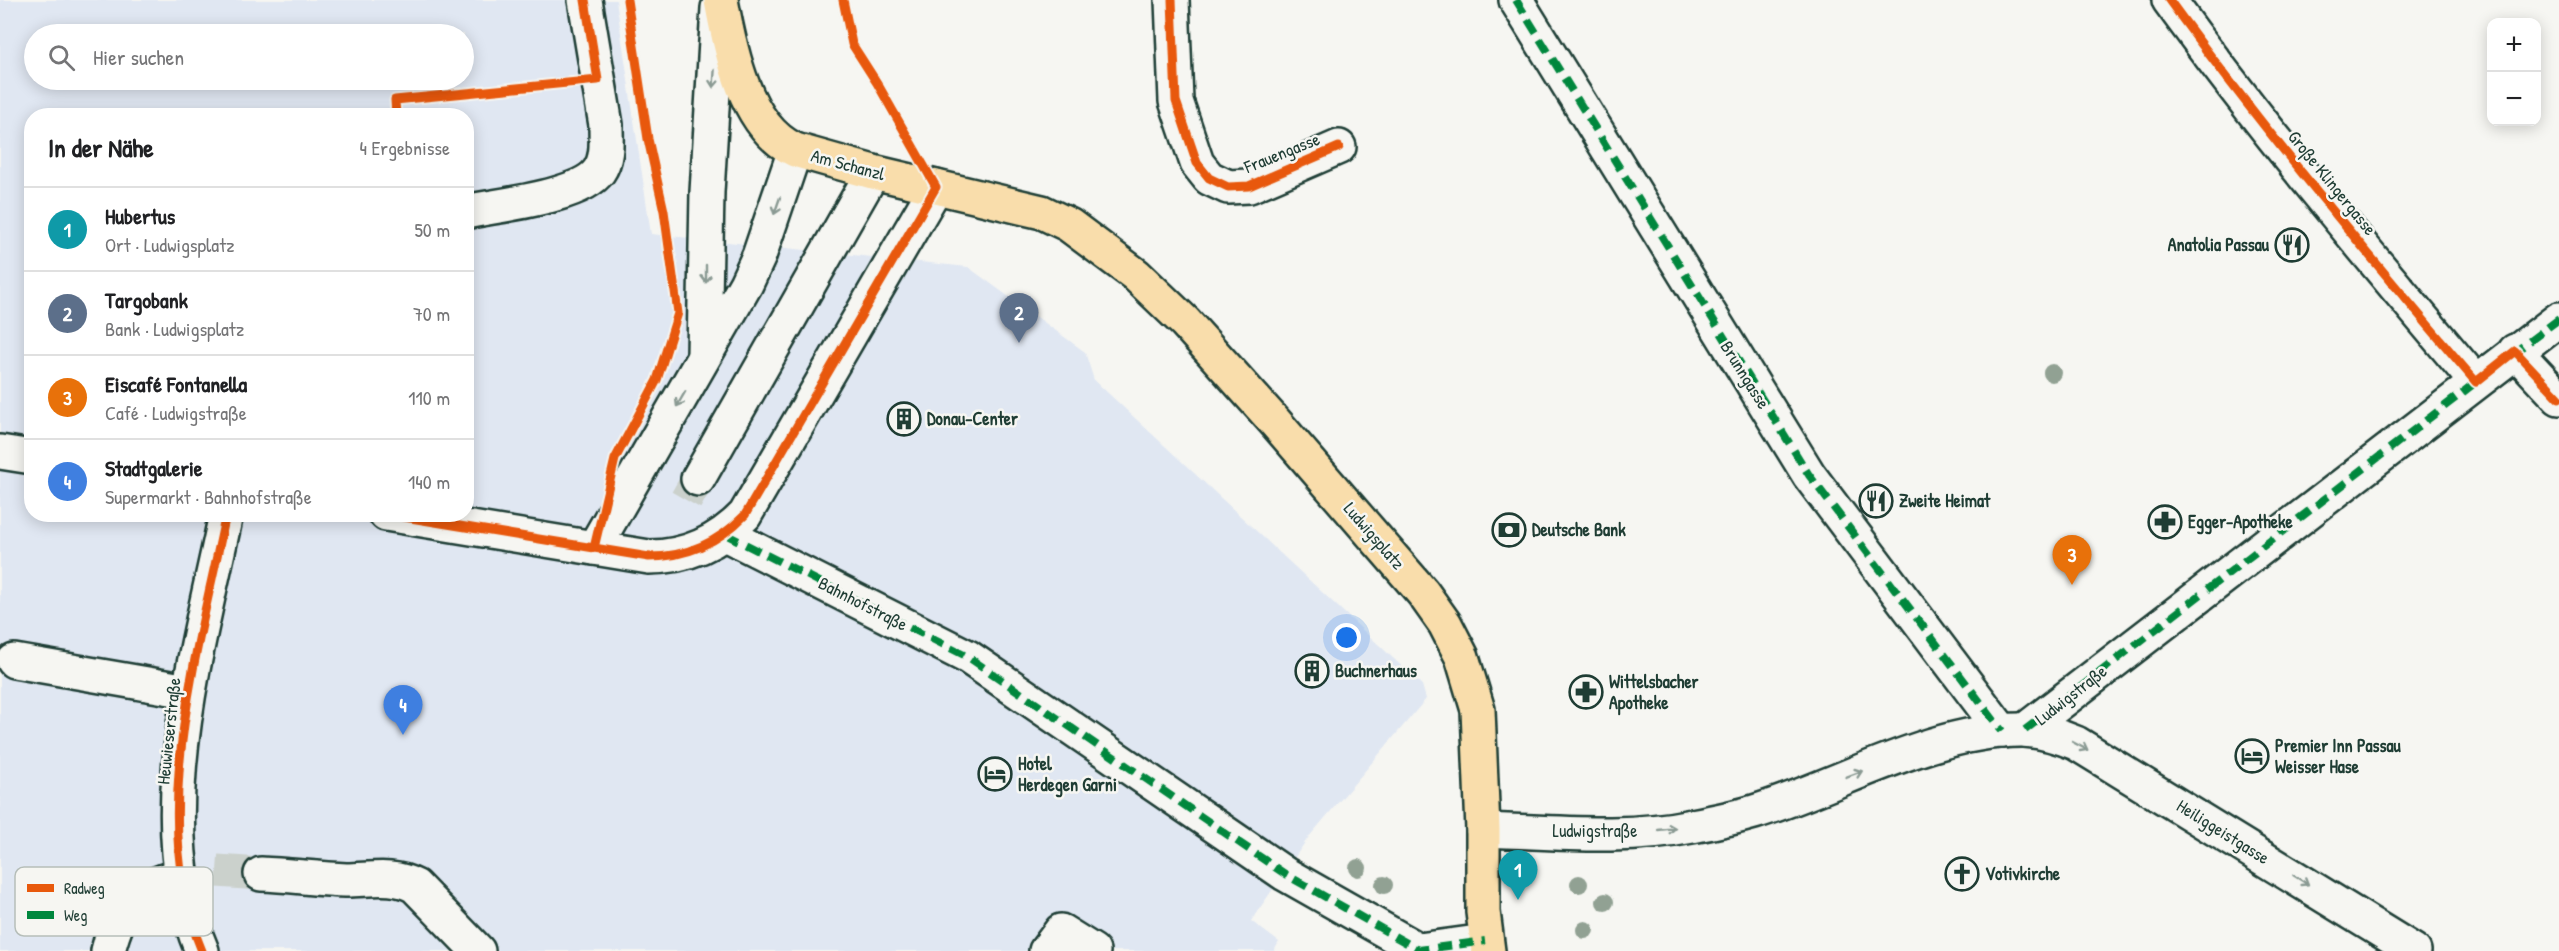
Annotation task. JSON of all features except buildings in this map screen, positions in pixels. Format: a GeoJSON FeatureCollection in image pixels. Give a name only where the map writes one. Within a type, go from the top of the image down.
{"type":"FeatureCollection","features":[{"type":"Feature","properties":{"kind":"main road","name":"Am Schanzl"},"geometry":{"type":"LineString","coordinates":[[720,0],[734,61],[749,99],[761,122],[784,145],[873,172],[1042,212],[1069,225]]}},
{"type":"Feature","properties":{"kind":"main road","name":"Ludwigsplatz"},"geometry":{"type":"LineString","coordinates":[[1069,225],[1136,275],[1185,322],[1423,593],[1439,616],[1462,657],[1478,710],[1483,830],[1482,948]]}},
{"type":"Feature","properties":{"kind":"street"},"geometry":{"type":"LineString","coordinates":[[474,210],[562,192],[590,180],[600,170],[606,150],[606,125],[585,0]]}},
{"type":"Feature","properties":{"kind":"street"},"geometry":{"type":"LineString","coordinates":[[704,359],[707,192],[720,0]]}},
{"type":"Feature","properties":{"kind":"street","name":"Frauengasse"},"geometry":{"type":"LineString","coordinates":[[1172,0],[1176,101],[1197,163],[1209,178],[1228,187],[1249,186],[1339,147]]}},
{"type":"Feature","properties":{"kind":"street","name":"Brunngasse"},"geometry":{"type":"LineString","coordinates":[[1516,0],[1809,475],[2014,731]]}},
{"type":"Feature","properties":{"kind":"street","name":"Große Klingergasse"},"geometry":{"type":"LineString","coordinates":[[2169,0],[2224,76],[2344,226],[2476,382]]}},
{"type":"Feature","properties":{"kind":"street"},"geometry":{"type":"LineString","coordinates":[[594,548],[732,312],[759,256],[795,150]]}},
{"type":"Feature","properties":{"kind":"street"},"geometry":{"type":"LineString","coordinates":[[698,479],[873,172]]}},
{"type":"Feature","properties":{"kind":"street"},"geometry":{"type":"LineString","coordinates":[[435,522],[663,557],[685,554],[706,546],[725,534],[745,515],[936,187]]}},
{"type":"Feature","properties":{"kind":"street","name":"Ludwigstraße"},"geometry":{"type":"LineString","coordinates":[[1483,830],[1593,833],[1638,832],[1689,827],[1754,812],[1930,747],[2014,731],[2559,319]]}},
{"type":"Feature","properties":{"kind":"street"},"geometry":{"type":"LineString","coordinates":[[2515,351],[2559,398]]}},
{"type":"Feature","properties":{"kind":"street"},"geometry":{"type":"LineString","coordinates":[[0,452],[24,456]]}},
{"type":"Feature","properties":{"kind":"street","name":"Heuwieserstraße"},"geometry":{"type":"LineString","coordinates":[[182,867],[178,810],[181,747],[188,691],[224,522]]}},
{"type":"Feature","properties":{"kind":"street","name":"Bahnhofstraße"},"geometry":{"type":"LineString","coordinates":[[725,534],[968,657],[1285,874]]}},
{"type":"Feature","properties":{"kind":"street"},"geometry":{"type":"LineString","coordinates":[[14,661],[188,691]]}},
{"type":"Feature","properties":{"kind":"street","name":"Heiliggeistgasse"},"geometry":{"type":"LineString","coordinates":[[2014,731],[2045,732],[2076,743],[2414,951]]}},
{"type":"Feature","properties":{"kind":"street"},"geometry":{"type":"LineString","coordinates":[[261,874],[344,880],[394,878],[406,881],[415,886],[478,951]]}},
{"type":"Feature","properties":{"kind":"street","name":"Ludwigsplatz"},"geometry":{"type":"LineString","coordinates":[[1285,874],[1419,950],[1482,948]]}},
{"type":"Feature","properties":{"kind":"street"},"geometry":{"type":"LineString","coordinates":[[1046,951],[1061,931],[1093,951]]}},
{"type":"Feature","properties":{"kind":"street"},"geometry":{"type":"LineString","coordinates":[[108,951],[113,936]]}},
{"type":"Feature","properties":{"kind":"street","name":"Heuwieserstraße"},"geometry":{"type":"LineString","coordinates":[[196,936],[202,951]]}},
{"type":"Feature","properties":{"kind":"shaded area"},"geometry":{"type":"Polygon","coordinates":[[[0,0],[616,0],[651,234],[968,267],[1085,352],[1094,380],[1422,685],[1426,699],[1308,838],[1251,921],[1279,942],[1274,951],[0,951],[0,0]]]}},
{"type":"Feature","properties":{"kind":"tunnel"},"geometry":{"type":"LineString","coordinates":[[686,500],[698,479]]}},
{"type":"Feature","properties":{"kind":"tunnel"},"geometry":{"type":"LineString","coordinates":[[217,871],[261,874]]}},
{"type":"Feature","properties":{"kind":"marked path"},"geometry":{"type":"LineString","coordinates":[[1516,0],[1809,475],[2002,731]]}},
{"type":"Feature","properties":{"kind":"marked path"},"geometry":{"type":"LineString","coordinates":[[2511,355],[2559,319]]}},
{"type":"Feature","properties":{"kind":"marked path"},"geometry":{"type":"LineString","coordinates":[[2025,730],[2480,379]]}},
{"type":"Feature","properties":{"kind":"marked path"},"geometry":{"type":"LineString","coordinates":[[725,534],[968,657],[1285,874],[1419,950],[1485,941]]}},
{"type":"Feature","properties":{"kind":"cycle path"},"geometry":{"type":"LineString","coordinates":[[396,108],[395,100],[598,80],[585,0]]}},
{"type":"Feature","properties":{"kind":"cycle path"},"geometry":{"type":"LineString","coordinates":[[594,548],[615,459],[657,380],[678,313],[664,211],[648,139],[627,0]]}},
{"type":"Feature","properties":{"kind":"cycle path"},"geometry":{"type":"LineString","coordinates":[[435,522],[649,557],[689,551],[713,541],[745,515],[936,187],[877,83],[852,44],[843,0]]}},
{"type":"Feature","properties":{"kind":"cycle path"},"geometry":{"type":"LineString","coordinates":[[1172,0],[1176,101],[1197,163],[1209,178],[1228,187],[1249,186],[1339,147]]}},
{"type":"Feature","properties":{"kind":"cycle path"},"geometry":{"type":"LineString","coordinates":[[2169,0],[2280,146],[2476,382],[2515,351],[2559,398]]}},
{"type":"Feature","properties":{"kind":"cycle path"},"geometry":{"type":"LineString","coordinates":[[181,867],[178,846],[178,790],[183,733],[192,676],[224,522]]}},
{"type":"Feature","properties":{"kind":"cycle path"},"geometry":{"type":"LineString","coordinates":[[197,936],[202,951]]}},
{"type":"Feature","properties":{"kind":"place","name":"Anatolia Passau"},"geometry":{"type":"Point","coordinates":[2292,245]}},
{"type":"Feature","properties":{"kind":"place","name":"Targobank"},"geometry":{"type":"Point","coordinates":[1019,343]}},
{"type":"Feature","properties":{"kind":"place","name":"Donau-Center"},"geometry":{"type":"Point","coordinates":[904,419]}},
{"type":"Feature","properties":{"kind":"place","name":"Zweite Heimat"},"geometry":{"type":"Point","coordinates":[1876,501]}},
{"type":"Feature","properties":{"kind":"place","name":"Egger-Apotheke"},"geometry":{"type":"Point","coordinates":[2165,522]}},
{"type":"Feature","properties":{"kind":"place","name":"Deutsche Bank"},"geometry":{"type":"Point","coordinates":[1509,530]}},
{"type":"Feature","properties":{"kind":"place","name":"Eiscafé Fontanella"},"geometry":{"type":"Point","coordinates":[2072,585]}},
{"type":"Feature","properties":{"kind":"place","name":"Buchnerhaus"},"geometry":{"type":"Point","coordinates":[1312,671]}},
{"type":"Feature","properties":{"kind":"place","name":"Wittelsbacher Apotheke"},"geometry":{"type":"Point","coordinates":[1586,692]}},
{"type":"Feature","properties":{"kind":"place","name":"Stadtgalerie"},"geometry":{"type":"Point","coordinates":[403,735]}},
{"type":"Feature","properties":{"kind":"place","name":"Premier Inn Passau Weisser Hase"},"geometry":{"type":"Point","coordinates":[2252,756]}},
{"type":"Feature","properties":{"kind":"place","name":"Hotel Herdegen Garni"},"geometry":{"type":"Point","coordinates":[995,774]}},
{"type":"Feature","properties":{"kind":"place","name":"Votivkirche"},"geometry":{"type":"Point","coordinates":[1962,874]}},
{"type":"Feature","properties":{"kind":"place","name":"Hubertus"},"geometry":{"type":"Point","coordinates":[1518,900]}}]}
